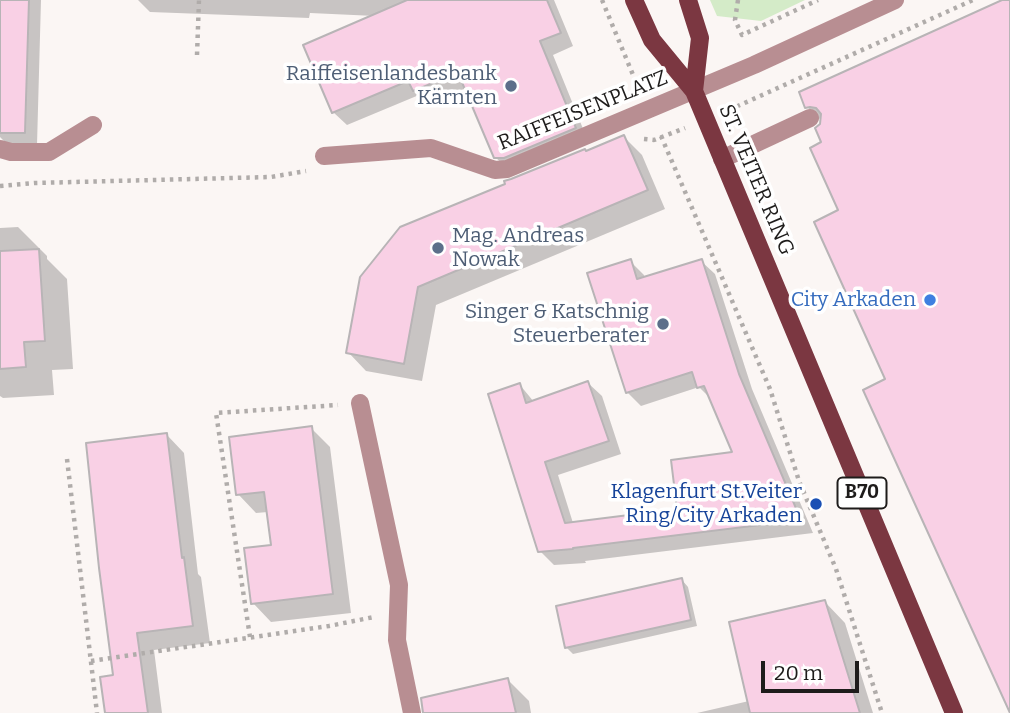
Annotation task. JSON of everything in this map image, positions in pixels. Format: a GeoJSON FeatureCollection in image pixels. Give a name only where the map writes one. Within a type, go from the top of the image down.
{"type":"FeatureCollection","features":[{"type":"Feature","properties":{"kind":"main road","name":"ST. VEITER RING"},"geometry":{"type":"LineString","coordinates":[[635,0],[652,40],[694,91],[954,713]]}},
{"type":"Feature","properties":{"kind":"main road","name":"ST. VEITER RING"},"geometry":{"type":"LineString","coordinates":[[688,0],[699,38],[694,91]]}},
{"type":"Feature","properties":{"kind":"street","name":"RAIFFEISENPLATZ"},"geometry":{"type":"LineString","coordinates":[[324,156],[431,148],[495,170],[507,169],[694,91],[895,0]]}},
{"type":"Feature","properties":{"kind":"street"},"geometry":{"type":"LineString","coordinates":[[722,159],[810,118]]}},
{"type":"Feature","properties":{"kind":"street"},"geometry":{"type":"LineString","coordinates":[[0,149],[11,152],[49,152],[93,125]]}},
{"type":"Feature","properties":{"kind":"street"},"geometry":{"type":"LineString","coordinates":[[360,403],[399,585],[397,640],[412,713]]}},
{"type":"Feature","properties":{"kind":"path"},"geometry":{"type":"LineString","coordinates":[[197,55],[200,0]]}},
{"type":"Feature","properties":{"kind":"path"},"geometry":{"type":"LineString","coordinates":[[602,0],[639,90]]}},
{"type":"Feature","properties":{"kind":"path"},"geometry":{"type":"LineString","coordinates":[[738,0],[735,20],[742,35],[818,0]]}},
{"type":"Feature","properties":{"kind":"path"},"geometry":{"type":"LineString","coordinates":[[767,94],[973,0]]}},
{"type":"Feature","properties":{"kind":"path"},"geometry":{"type":"LineString","coordinates":[[661,137],[771,389],[799,481],[836,569],[882,713]]}},
{"type":"Feature","properties":{"kind":"path"},"geometry":{"type":"LineString","coordinates":[[250,637],[216,413],[360,403]]}},
{"type":"Feature","properties":{"kind":"path"},"geometry":{"type":"LineString","coordinates":[[67,459],[97,713]]}},
{"type":"Feature","properties":{"kind":"path"},"geometry":{"type":"LineString","coordinates":[[91,661],[329,626],[399,612]]}},
{"type":"Feature","properties":{"kind":"green space"},"geometry":{"type":"Polygon","coordinates":[[[710,0],[805,0],[761,21],[717,16],[710,0]]]}},
{"type":"Feature","properties":{"kind":"building"},"geometry":{"type":"Polygon","coordinates":[[[0,0],[29,0],[25,133],[0,133],[0,0]]]}},
{"type":"Feature","properties":{"kind":"building","name":"Raiffeisenlandesbank Kärnten"},"geometry":{"type":"Polygon","coordinates":[[[407,0],[547,0],[561,33],[540,41],[576,128],[504,158],[494,158],[458,73],[413,91],[408,81],[332,113],[303,45],[407,0]]]}},
{"type":"Feature","properties":{"kind":"building","name":"City Arkaden"},"geometry":{"type":"Polygon","coordinates":[[[1002,0],[1010,0],[1010,713],[863,390],[885,379],[814,222],[838,210],[810,148],[821,142],[815,128],[820,124],[821,114],[816,108],[805,108],[799,92],[1002,0]]]}},
{"type":"Feature","properties":{"kind":"building"},"geometry":{"type":"Polygon","coordinates":[[[624,135],[648,190],[418,287],[404,364],[346,353],[360,277],[400,227],[505,184],[504,181],[624,135]]]}},
{"type":"Feature","properties":{"kind":"building"},"geometry":{"type":"Polygon","coordinates":[[[39,249],[45,341],[24,342],[26,367],[0,369],[0,251],[39,249]]]}},
{"type":"Feature","properties":{"kind":"building"},"geometry":{"type":"Polygon","coordinates":[[[631,259],[637,279],[702,259],[739,374],[801,520],[538,552],[488,394],[520,383],[526,403],[588,381],[609,441],[545,462],[565,523],[677,509],[671,460],[732,452],[704,386],[697,388],[692,372],[626,393],[587,273],[631,259]]]}},
{"type":"Feature","properties":{"kind":"building"},"geometry":{"type":"Polygon","coordinates":[[[312,426],[333,594],[251,604],[244,548],[271,545],[264,492],[236,495],[229,437],[312,426]]]}},
{"type":"Feature","properties":{"kind":"building"},"geometry":{"type":"Polygon","coordinates":[[[167,433],[193,626],[137,633],[148,713],[105,713],[100,677],[113,675],[86,443],[167,433]]]}},
{"type":"Feature","properties":{"kind":"building"},"geometry":{"type":"Polygon","coordinates":[[[682,578],[691,620],[565,648],[556,606],[682,578]]]}},
{"type":"Feature","properties":{"kind":"building"},"geometry":{"type":"Polygon","coordinates":[[[825,600],[860,713],[750,713],[729,622],[825,600]]]}},
{"type":"Feature","properties":{"kind":"building"},"geometry":{"type":"Polygon","coordinates":[[[508,678],[516,713],[423,713],[421,698],[508,678]]]}},
{"type":"Feature","properties":{"kind":"place","name":"Raiffeisenlandesbank Kärnten"},"geometry":{"type":"Point","coordinates":[511,86]}},
{"type":"Feature","properties":{"kind":"place","name":"Mag. Andreas Nowak"},"geometry":{"type":"Point","coordinates":[438,248]}},
{"type":"Feature","properties":{"kind":"place","name":"City Arkaden"},"geometry":{"type":"Point","coordinates":[930,300]}},
{"type":"Feature","properties":{"kind":"place","name":"Singer & Katschnig Steuerberater"},"geometry":{"type":"Point","coordinates":[663,324]}},
{"type":"Feature","properties":{"kind":"place","name":"Klagenfurt St.Veiter Ring/City Arkaden"},"geometry":{"type":"Point","coordinates":[816,504]}}]}
